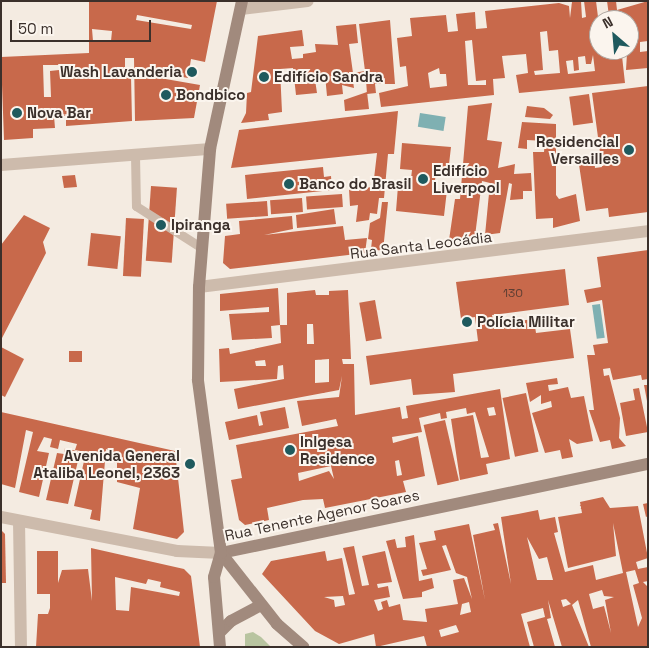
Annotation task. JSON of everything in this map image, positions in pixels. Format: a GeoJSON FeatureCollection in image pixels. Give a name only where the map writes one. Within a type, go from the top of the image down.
{"type":"FeatureCollection","features":[{"type":"Feature","properties":{"kind":"main road"},"geometry":{"type":"LineString","coordinates":[[220,647],[214,577],[221,553],[198,380],[199,287],[210,149],[241,5]]}},
{"type":"Feature","properties":{"kind":"main road","name":"Rua Tenente Agenor Soares"},"geometry":{"type":"LineString","coordinates":[[221,553],[648,464]]}},
{"type":"Feature","properties":{"kind":"main road"},"geometry":{"type":"LineString","coordinates":[[221,553],[261,605],[303,647]]}},
{"type":"Feature","properties":{"kind":"main road"},"geometry":{"type":"LineString","coordinates":[[219,633],[241,614],[261,605]]}},
{"type":"Feature","properties":{"kind":"street"},"geometry":{"type":"LineString","coordinates":[[241,5],[308,1]]}},
{"type":"Feature","properties":{"kind":"street"},"geometry":{"type":"LineString","coordinates":[[1,165],[210,149]]}},
{"type":"Feature","properties":{"kind":"street","name":"Rua Santa Leocádia"},"geometry":{"type":"LineString","coordinates":[[199,287],[648,231]]}},
{"type":"Feature","properties":{"kind":"street","name":"Rua Tenente Agenor Soares"},"geometry":{"type":"LineString","coordinates":[[1,517],[177,551],[221,553]]}},
{"type":"Feature","properties":{"kind":"street"},"geometry":{"type":"LineString","coordinates":[[20,520],[21,647]]}},
{"type":"Feature","properties":{"kind":"lane"},"geometry":{"type":"LineString","coordinates":[[135,155],[136,206],[202,248]]}},
{"type":"Feature","properties":{"kind":"green space"},"geometry":{"type":"Polygon","coordinates":[[[253,632],[271,647],[245,647],[245,634],[253,632]]]}},
{"type":"Feature","properties":{"kind":"water"},"geometry":{"type":"Polygon","coordinates":[[[420,113],[446,117],[443,131],[418,127],[420,113]]]}},
{"type":"Feature","properties":{"kind":"water"},"geometry":{"type":"Polygon","coordinates":[[[600,304],[605,338],[597,339],[592,305],[600,304]]]}},
{"type":"Feature","properties":{"kind":"building"},"geometry":{"type":"Polygon","coordinates":[[[89,1],[217,1],[205,62],[191,59],[188,78],[155,72],[154,77],[200,85],[194,118],[135,121],[134,58],[125,58],[125,76],[131,76],[132,121],[66,126],[66,116],[54,116],[55,128],[33,129],[33,138],[4,140],[1,57],[89,53],[89,1]],[[137,15],[136,20],[191,29],[192,25],[137,15]],[[92,29],[93,41],[111,41],[112,31],[92,29]],[[43,65],[44,97],[51,97],[50,71],[59,70],[59,65],[43,65]]]}},
{"type":"Feature","properties":{"kind":"building"},"geometry":{"type":"Polygon","coordinates":[[[581,1],[582,18],[586,17],[584,1],[596,1],[597,10],[589,10],[589,60],[592,60],[591,64],[586,64],[585,56],[578,57],[579,70],[574,71],[573,60],[566,61],[568,74],[595,71],[594,60],[622,60],[625,83],[519,93],[516,75],[528,73],[526,54],[502,56],[505,78],[493,79],[494,95],[381,107],[379,93],[408,86],[406,66],[400,67],[397,38],[412,36],[410,18],[446,15],[448,32],[458,31],[456,14],[475,12],[476,29],[487,28],[485,11],[559,3],[569,6],[570,18],[572,2],[581,1]],[[547,31],[540,32],[543,70],[534,71],[535,75],[560,73],[558,50],[549,51],[547,31]],[[472,40],[465,41],[468,85],[486,85],[486,80],[476,81],[472,40]],[[439,68],[428,73],[430,88],[447,86],[446,74],[440,74],[439,68]]]}},
{"type":"Feature","properties":{"kind":"building"},"geometry":{"type":"Polygon","coordinates":[[[607,1],[616,1],[617,10],[608,10],[607,1]]]}},
{"type":"Feature","properties":{"kind":"building"},"geometry":{"type":"Polygon","coordinates":[[[648,1],[648,41],[640,42],[640,52],[648,51],[648,68],[626,70],[627,60],[639,60],[639,10],[617,10],[648,1]]]}},
{"type":"Feature","properties":{"kind":"building"},"geometry":{"type":"Polygon","coordinates":[[[390,20],[395,84],[375,84],[376,93],[367,94],[366,80],[353,81],[354,88],[342,85],[343,94],[327,96],[325,75],[314,73],[317,93],[296,95],[293,68],[280,69],[282,112],[268,114],[269,120],[241,123],[246,113],[247,93],[251,92],[258,36],[302,30],[304,46],[290,47],[292,59],[303,58],[303,54],[316,52],[315,44],[338,45],[336,26],[356,24],[358,43],[349,44],[353,73],[365,71],[359,24],[390,20]]]}},
{"type":"Feature","properties":{"kind":"building"},"geometry":{"type":"Polygon","coordinates":[[[648,86],[648,212],[609,217],[608,208],[586,211],[578,158],[594,156],[595,168],[602,167],[592,93],[648,86]]]}},
{"type":"Feature","properties":{"kind":"building"},"geometry":{"type":"Polygon","coordinates":[[[367,92],[369,109],[345,111],[344,100],[367,92]]]}},
{"type":"Feature","properties":{"kind":"building"},"geometry":{"type":"Polygon","coordinates":[[[589,94],[593,123],[573,126],[569,97],[589,94]]]}},
{"type":"Feature","properties":{"kind":"building"},"geometry":{"type":"Polygon","coordinates":[[[492,103],[487,140],[502,142],[498,168],[515,164],[514,174],[531,173],[532,191],[523,191],[523,199],[510,200],[512,184],[509,183],[500,233],[485,235],[490,183],[482,181],[475,236],[449,240],[455,199],[460,199],[468,106],[492,103]]]}},
{"type":"Feature","properties":{"kind":"building"},"geometry":{"type":"Polygon","coordinates":[[[527,106],[544,108],[553,115],[550,119],[525,117],[527,106]]]}},
{"type":"Feature","properties":{"kind":"building"},"geometry":{"type":"Polygon","coordinates":[[[398,111],[394,154],[388,154],[384,198],[379,198],[377,214],[370,213],[369,220],[356,222],[358,205],[350,206],[349,189],[373,187],[377,153],[231,168],[239,130],[398,111]]]}},
{"type":"Feature","properties":{"kind":"building"},"geometry":{"type":"Polygon","coordinates":[[[522,122],[556,124],[556,195],[559,199],[576,194],[580,221],[553,228],[553,218],[536,219],[533,152],[544,152],[545,141],[527,140],[527,149],[518,148],[522,122]]]}},
{"type":"Feature","properties":{"kind":"building","name":"Edifício Liverpool"},"geometry":{"type":"Polygon","coordinates":[[[402,143],[451,147],[448,173],[436,172],[434,189],[447,190],[444,216],[396,211],[398,186],[410,187],[412,170],[400,169],[402,143]]]}},
{"type":"Feature","properties":{"kind":"building","name":"Banco do Brasil"},"geometry":{"type":"Polygon","coordinates":[[[323,167],[324,177],[331,176],[332,190],[247,199],[245,175],[323,167]]]}},
{"type":"Feature","properties":{"kind":"building"},"geometry":{"type":"Polygon","coordinates":[[[75,175],[77,187],[64,188],[62,176],[75,175]]]}},
{"type":"Feature","properties":{"kind":"building","name":"Ipiranga"},"geometry":{"type":"Polygon","coordinates":[[[151,186],[177,188],[172,263],[146,261],[151,186]]]}},
{"type":"Feature","properties":{"kind":"building"},"geometry":{"type":"Polygon","coordinates":[[[342,194],[343,207],[307,209],[306,197],[342,194]]]}},
{"type":"Feature","properties":{"kind":"building"},"geometry":{"type":"Polygon","coordinates":[[[302,198],[303,212],[271,214],[270,200],[302,198]]]}},
{"type":"Feature","properties":{"kind":"building"},"geometry":{"type":"Polygon","coordinates":[[[267,201],[268,216],[227,219],[226,204],[267,201]]]}},
{"type":"Feature","properties":{"kind":"building"},"geometry":{"type":"Polygon","coordinates":[[[382,202],[388,202],[383,251],[371,249],[372,240],[368,239],[370,223],[380,218],[382,202]]]}},
{"type":"Feature","properties":{"kind":"building"},"geometry":{"type":"Polygon","coordinates":[[[334,209],[336,224],[297,228],[296,215],[334,209]]]}},
{"type":"Feature","properties":{"kind":"building"},"geometry":{"type":"Polygon","coordinates":[[[24,215],[50,228],[43,242],[46,253],[1,340],[1,245],[24,215]]]}},
{"type":"Feature","properties":{"kind":"building"},"geometry":{"type":"Polygon","coordinates":[[[292,216],[293,229],[264,235],[343,226],[345,240],[367,238],[365,253],[230,269],[223,263],[225,236],[240,234],[239,221],[292,216]]]}},
{"type":"Feature","properties":{"kind":"building"},"geometry":{"type":"Polygon","coordinates":[[[126,218],[144,219],[141,277],[123,276],[126,218]]]}},
{"type":"Feature","properties":{"kind":"building"},"geometry":{"type":"Polygon","coordinates":[[[91,233],[121,236],[117,269],[88,266],[91,233]]]}},
{"type":"Feature","properties":{"kind":"building"},"geometry":{"type":"Polygon","coordinates":[[[648,250],[648,379],[642,380],[641,375],[613,380],[610,368],[603,369],[604,376],[609,375],[620,418],[619,438],[626,446],[612,449],[610,440],[600,442],[589,410],[594,410],[587,355],[595,355],[593,345],[608,343],[602,300],[587,303],[584,290],[601,287],[597,257],[648,250]]]}},
{"type":"Feature","properties":{"kind":"building"},"geometry":{"type":"Polygon","coordinates":[[[565,269],[569,305],[492,315],[494,324],[534,319],[536,333],[570,329],[574,358],[453,374],[455,392],[413,395],[411,379],[370,385],[366,356],[478,341],[475,317],[461,319],[456,282],[565,269]]]}},
{"type":"Feature","properties":{"kind":"building"},"geometry":{"type":"Polygon","coordinates":[[[278,288],[280,325],[271,326],[272,338],[232,340],[229,314],[269,312],[269,307],[220,311],[220,294],[278,288]]]}},
{"type":"Feature","properties":{"kind":"building"},"geometry":{"type":"Polygon","coordinates":[[[315,290],[316,295],[329,295],[329,291],[348,290],[351,359],[342,359],[343,364],[354,364],[355,415],[400,407],[402,419],[408,418],[406,406],[500,389],[510,459],[486,464],[488,474],[460,480],[451,419],[473,415],[481,458],[489,457],[475,412],[467,414],[466,408],[446,412],[447,418],[441,419],[440,413],[419,418],[422,432],[392,437],[393,443],[418,436],[425,476],[403,481],[406,492],[325,508],[323,499],[303,500],[267,508],[269,520],[245,525],[239,520],[231,480],[242,478],[236,445],[338,426],[336,419],[302,426],[297,401],[339,397],[342,376],[339,390],[238,409],[234,389],[284,379],[283,365],[278,366],[277,379],[220,382],[219,349],[229,348],[230,354],[281,343],[280,325],[287,325],[287,293],[315,290]],[[307,324],[307,344],[314,344],[313,324],[307,324]],[[329,359],[315,360],[315,383],[329,382],[329,359]],[[265,360],[255,361],[256,366],[266,366],[265,360]],[[494,407],[487,408],[489,416],[496,415],[494,407]],[[363,454],[330,460],[331,462],[363,454]],[[399,460],[395,461],[397,476],[402,475],[399,460]],[[331,466],[298,473],[299,481],[329,471],[334,479],[331,466]]]}},
{"type":"Feature","properties":{"kind":"building"},"geometry":{"type":"Polygon","coordinates":[[[375,300],[382,338],[366,341],[359,303],[375,300]]]}},
{"type":"Feature","properties":{"kind":"building"},"geometry":{"type":"Polygon","coordinates":[[[1,347],[24,359],[5,397],[1,395],[1,347]]]}},
{"type":"Feature","properties":{"kind":"building"},"geometry":{"type":"Polygon","coordinates":[[[69,351],[82,351],[82,362],[69,362],[69,351]]]}},
{"type":"Feature","properties":{"kind":"building"},"geometry":{"type":"Polygon","coordinates":[[[557,378],[558,384],[548,385],[549,391],[568,387],[571,398],[584,396],[593,441],[577,444],[569,439],[573,457],[562,459],[560,450],[545,453],[532,413],[552,407],[551,401],[541,404],[541,395],[530,402],[526,383],[557,378]]]}},
{"type":"Feature","properties":{"kind":"building"},"geometry":{"type":"Polygon","coordinates":[[[644,385],[648,385],[647,401],[644,385]]]}},
{"type":"Feature","properties":{"kind":"building"},"geometry":{"type":"Polygon","coordinates":[[[639,388],[648,432],[626,436],[620,403],[635,400],[633,389],[639,388]]]}},
{"type":"Feature","properties":{"kind":"building"},"geometry":{"type":"Polygon","coordinates":[[[526,393],[538,452],[515,457],[503,398],[526,393]]]}},
{"type":"Feature","properties":{"kind":"building"},"geometry":{"type":"Polygon","coordinates":[[[285,407],[289,428],[229,440],[225,422],[257,415],[259,426],[263,425],[260,412],[285,407]]]}},
{"type":"Feature","properties":{"kind":"building"},"geometry":{"type":"Polygon","coordinates":[[[1,412],[175,451],[184,532],[177,539],[133,529],[140,488],[117,482],[117,463],[109,461],[111,451],[106,449],[100,521],[90,519],[92,510],[74,506],[86,452],[75,450],[77,444],[60,440],[58,449],[50,447],[52,439],[44,437],[37,451],[49,453],[39,497],[19,492],[33,432],[26,430],[15,488],[1,484],[1,412]],[[134,452],[134,456],[142,457],[143,454],[134,452]]]}},
{"type":"Feature","properties":{"kind":"building"},"geometry":{"type":"Polygon","coordinates":[[[445,420],[459,480],[438,485],[424,425],[445,420]]]}},
{"type":"Feature","properties":{"kind":"building"},"geometry":{"type":"Polygon","coordinates":[[[65,448],[80,452],[68,504],[46,500],[57,453],[64,454],[65,448]]]}},
{"type":"Feature","properties":{"kind":"building"},"geometry":{"type":"Polygon","coordinates":[[[603,497],[610,508],[638,506],[648,558],[636,562],[638,569],[648,567],[648,581],[643,582],[648,587],[648,647],[591,647],[578,600],[572,605],[589,647],[562,647],[548,600],[551,618],[547,619],[555,647],[534,647],[527,622],[545,617],[543,608],[521,614],[530,647],[427,647],[424,636],[376,647],[374,634],[339,644],[315,631],[262,574],[271,561],[325,551],[327,561],[342,558],[349,595],[355,594],[343,548],[354,546],[362,586],[369,585],[362,556],[385,551],[392,582],[377,584],[378,588],[388,586],[390,597],[374,600],[378,611],[383,609],[381,602],[387,600],[389,607],[400,604],[403,620],[427,622],[425,609],[458,604],[453,580],[464,578],[472,599],[467,577],[456,573],[446,545],[442,546],[451,570],[423,576],[421,570],[427,569],[419,543],[436,540],[434,531],[469,524],[485,600],[473,535],[495,530],[493,524],[498,523],[511,584],[501,517],[538,510],[540,520],[555,517],[558,532],[554,533],[565,572],[593,565],[596,580],[623,573],[613,523],[616,556],[568,568],[558,517],[582,513],[580,502],[603,497]],[[527,537],[537,580],[553,580],[547,557],[539,559],[527,537]],[[635,570],[626,572],[638,627],[642,618],[633,585],[639,583],[635,570]],[[602,590],[589,594],[593,609],[604,606],[611,633],[605,600],[614,597],[604,596],[602,590]],[[343,596],[324,597],[334,600],[335,607],[345,605],[343,596]],[[566,599],[561,600],[563,607],[571,604],[566,599]],[[469,602],[462,604],[460,615],[471,612],[469,602]],[[456,625],[439,630],[441,637],[459,632],[456,625]]]}},
{"type":"Feature","properties":{"kind":"building"},"geometry":{"type":"Polygon","coordinates":[[[648,503],[648,516],[646,517],[643,504],[648,503]]]}},
{"type":"Feature","properties":{"kind":"building"},"geometry":{"type":"Polygon","coordinates":[[[1,530],[5,534],[6,583],[1,583],[1,530]]]}},
{"type":"Feature","properties":{"kind":"building"},"geometry":{"type":"Polygon","coordinates":[[[414,535],[419,581],[432,578],[434,588],[422,592],[422,597],[403,599],[386,541],[395,539],[397,548],[406,547],[405,537],[414,535]]]}},
{"type":"Feature","properties":{"kind":"building"},"geometry":{"type":"Polygon","coordinates":[[[91,548],[184,569],[191,576],[200,647],[36,647],[38,614],[48,614],[50,608],[50,594],[37,594],[37,551],[58,551],[58,583],[62,570],[88,569],[92,601],[91,548]],[[115,577],[116,610],[129,611],[131,587],[179,596],[180,592],[160,587],[161,582],[148,579],[146,584],[115,577]]]}},
{"type":"Feature","properties":{"kind":"place","name":"Wash Lavanderia"},"geometry":{"type":"Point","coordinates":[192,72]}},
{"type":"Feature","properties":{"kind":"place","name":"Edifício Sandra"},"geometry":{"type":"Point","coordinates":[264,77]}},
{"type":"Feature","properties":{"kind":"place","name":"Bondbico"},"geometry":{"type":"Point","coordinates":[166,95]}},
{"type":"Feature","properties":{"kind":"place","name":"Nova Bar"},"geometry":{"type":"Point","coordinates":[17,113]}},
{"type":"Feature","properties":{"kind":"place","name":"Residencial Versailles"},"geometry":{"type":"Point","coordinates":[629,150]}},
{"type":"Feature","properties":{"kind":"place","name":"Edifício Liverpool"},"geometry":{"type":"Point","coordinates":[423,179]}},
{"type":"Feature","properties":{"kind":"place","name":"Banco do Brasil"},"geometry":{"type":"Point","coordinates":[289,184]}},
{"type":"Feature","properties":{"kind":"place","name":"Ipiranga"},"geometry":{"type":"Point","coordinates":[161,225]}},
{"type":"Feature","properties":{"kind":"place","name":"Polícia Militar"},"geometry":{"type":"Point","coordinates":[467,322]}},
{"type":"Feature","properties":{"kind":"place","name":"Inlgesa Residence"},"geometry":{"type":"Point","coordinates":[290,450]}},
{"type":"Feature","properties":{"kind":"place","name":"Avenida General Ataliba Leonel, 2363"},"geometry":{"type":"Point","coordinates":[190,464]}}]}
